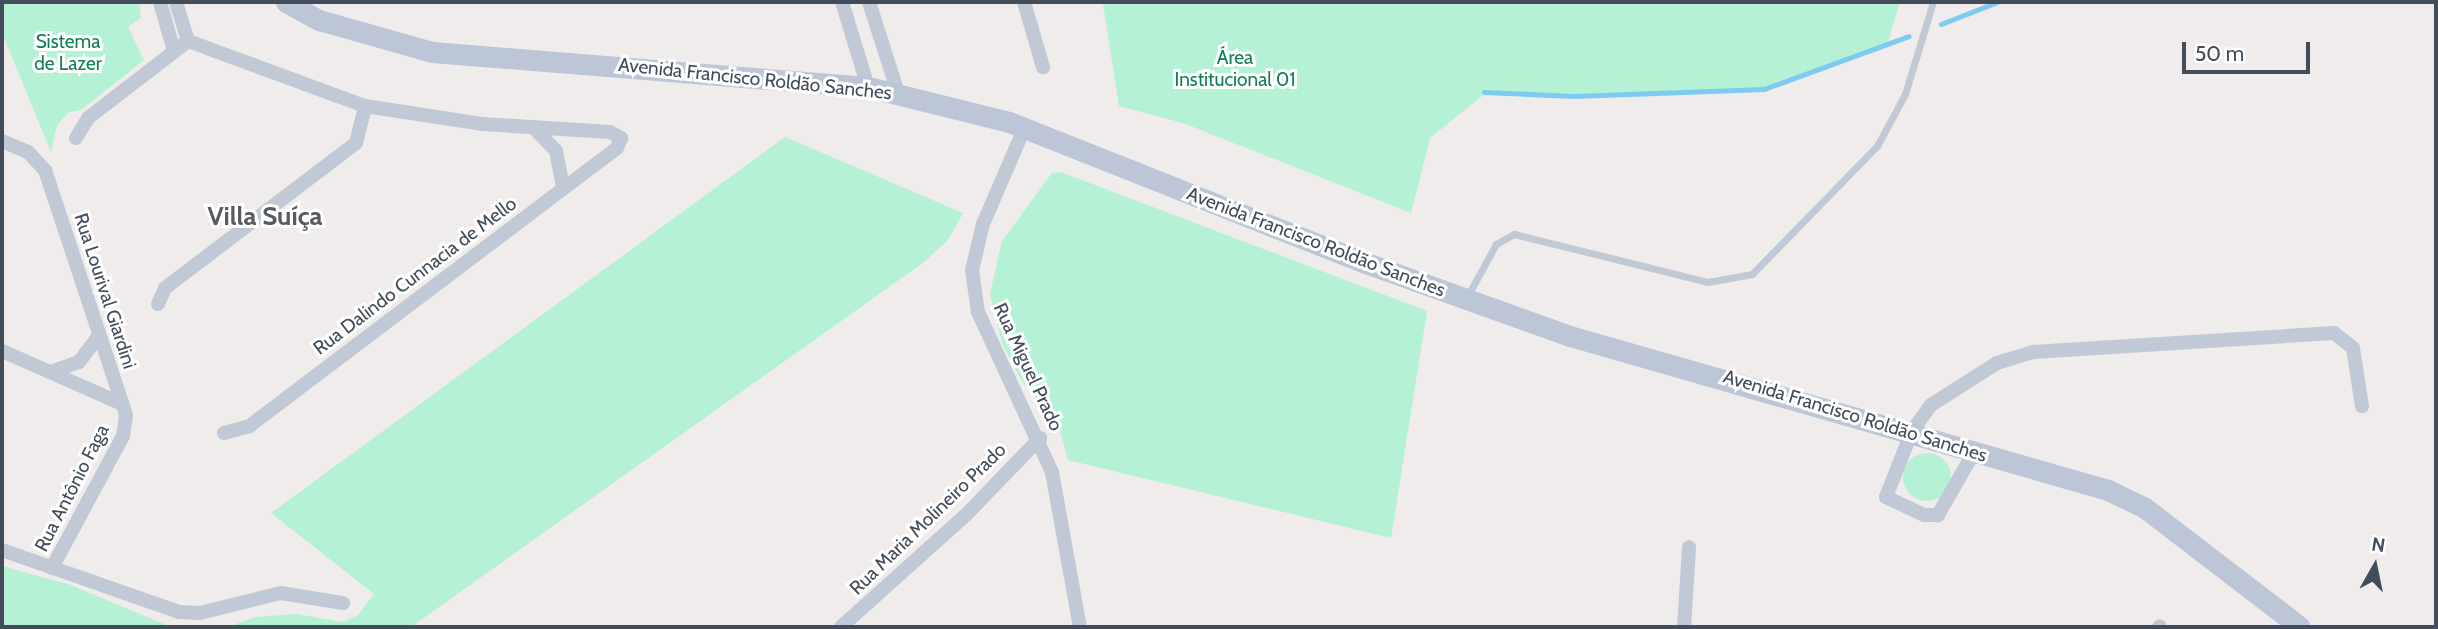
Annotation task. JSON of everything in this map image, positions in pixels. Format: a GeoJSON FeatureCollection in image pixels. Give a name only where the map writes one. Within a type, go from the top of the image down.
{"type":"FeatureCollection","features":[{"type":"Feature","properties":{"kind":"street"},"geometry":{"type":"LineString","coordinates":[[160,2],[174,51]]}},
{"type":"Feature","properties":{"kind":"street"},"geometry":{"type":"LineString","coordinates":[[176,2],[188,41]]}},
{"type":"Feature","properties":{"kind":"street","name":"Avenida Francisco Roldão Sanches"},"geometry":{"type":"LineString","coordinates":[[286,2],[319,20],[432,52],[868,87],[1024,129],[1466,299],[1570,336],[1912,431],[1974,452],[2108,490],[2145,508],[2300,627]]}},
{"type":"Feature","properties":{"kind":"street"},"geometry":{"type":"LineString","coordinates":[[842,2],[868,87]]}},
{"type":"Feature","properties":{"kind":"street"},"geometry":{"type":"LineString","coordinates":[[869,2],[898,93]]}},
{"type":"Feature","properties":{"kind":"street"},"geometry":{"type":"LineString","coordinates":[[1024,2],[1042,66]]}},
{"type":"Feature","properties":{"kind":"street"},"geometry":{"type":"LineString","coordinates":[[76,138],[88,118],[188,41]]}},
{"type":"Feature","properties":{"kind":"street"},"geometry":{"type":"LineString","coordinates":[[188,41],[365,106],[534,128],[556,151],[563,188]]}},
{"type":"Feature","properties":{"kind":"street"},"geometry":{"type":"LineString","coordinates":[[158,304],[165,288],[356,143],[365,106]]}},
{"type":"Feature","properties":{"kind":"street","name":"Rua Dalindo Cunnacia de Mello"},"geometry":{"type":"LineString","coordinates":[[224,433],[250,426],[617,148],[621,138],[610,132],[534,128]]}},
{"type":"Feature","properties":{"kind":"street","name":"Rua Miguel Prado"},"geometry":{"type":"LineString","coordinates":[[1024,129],[983,225],[972,270],[978,312],[1040,438],[1052,472],[1080,627]]}},
{"type":"Feature","properties":{"kind":"street","name":"Rua Lourival Giardini"},"geometry":{"type":"LineString","coordinates":[[2,141],[28,152],[45,170],[122,404],[126,425]]}},
{"type":"Feature","properties":{"kind":"street"},"geometry":{"type":"LineString","coordinates":[[49,372],[79,362],[99,335]]}},
{"type":"Feature","properties":{"kind":"street"},"geometry":{"type":"LineString","coordinates":[[1974,452],[1938,515],[1924,515],[1886,498],[1912,431],[1945,393],[1997,363],[2064,347],[2342,335],[2353,348],[2362,406]]}},
{"type":"Feature","properties":{"kind":"street"},"geometry":{"type":"LineString","coordinates":[[2,351],[122,404]]}},
{"type":"Feature","properties":{"kind":"street","name":"Rua Antônio Faga"},"geometry":{"type":"LineString","coordinates":[[52,568],[126,425]]}},
{"type":"Feature","properties":{"kind":"street","name":"Rua Maria Molineiro Prado"},"geometry":{"type":"LineString","coordinates":[[841,627],[966,514],[1040,438]]}},
{"type":"Feature","properties":{"kind":"street"},"geometry":{"type":"LineString","coordinates":[[1684,627],[1689,547]]}},
{"type":"Feature","properties":{"kind":"street"},"geometry":{"type":"LineString","coordinates":[[2,550],[179,612],[200,613],[281,593],[343,603]]}},
{"type":"Feature","properties":{"kind":"lane"},"geometry":{"type":"LineString","coordinates":[[1466,299],[1496,244],[1514,234],[1708,282],[1752,274],[1877,146],[1905,94],[1933,2]]}},
{"type":"Feature","properties":{"kind":"green space","name":"Sistema de Lazer"},"geometry":{"type":"Polygon","coordinates":[[[2,2],[139,2],[141,18],[128,27],[144,60],[81,110],[69,112],[57,125],[51,152],[2,33],[2,2]]]}},
{"type":"Feature","properties":{"kind":"green space","name":"Área Institucional 01"},"geometry":{"type":"Polygon","coordinates":[[[1900,2],[1887,45],[1764,89],[1574,96],[1487,92],[1430,138],[1411,213],[1183,123],[1119,106],[1103,4],[1900,2]]]}},
{"type":"Feature","properties":{"kind":"green space"},"geometry":{"type":"Polygon","coordinates":[[[785,137],[963,213],[948,240],[924,262],[411,627],[228,627],[255,617],[296,614],[343,622],[358,615],[374,594],[271,513],[785,137]]]}},
{"type":"Feature","properties":{"kind":"green space"},"geometry":{"type":"Polygon","coordinates":[[[1061,172],[1427,311],[1391,538],[1068,460],[1058,423],[1022,381],[1002,343],[990,294],[1002,241],[1052,173],[1061,172]]]}},
{"type":"Feature","properties":{"kind":"green space"},"geometry":{"type":"Polygon","coordinates":[[[1927,453],[1936,454],[1944,460],[1950,468],[1950,486],[1944,494],[1936,500],[1927,501],[1918,500],[1910,494],[1904,486],[1903,477],[1904,468],[1910,460],[1918,454],[1927,453]]]}},
{"type":"Feature","properties":{"kind":"green space"},"geometry":{"type":"Polygon","coordinates":[[[2,566],[71,585],[171,627],[2,627],[2,566]]]}},
{"type":"Feature","properties":{"kind":"waterway"},"geometry":{"type":"LineString","coordinates":[[1941,24],[1997,2]]}},
{"type":"Feature","properties":{"kind":"waterway"},"geometry":{"type":"LineString","coordinates":[[1484,92],[1574,96],[1764,89],[1909,36]]}},
{"type":"Feature","properties":{"kind":"district","name":"Villa Suíça"},"geometry":{"type":"Point","coordinates":[265,217]}}]}
